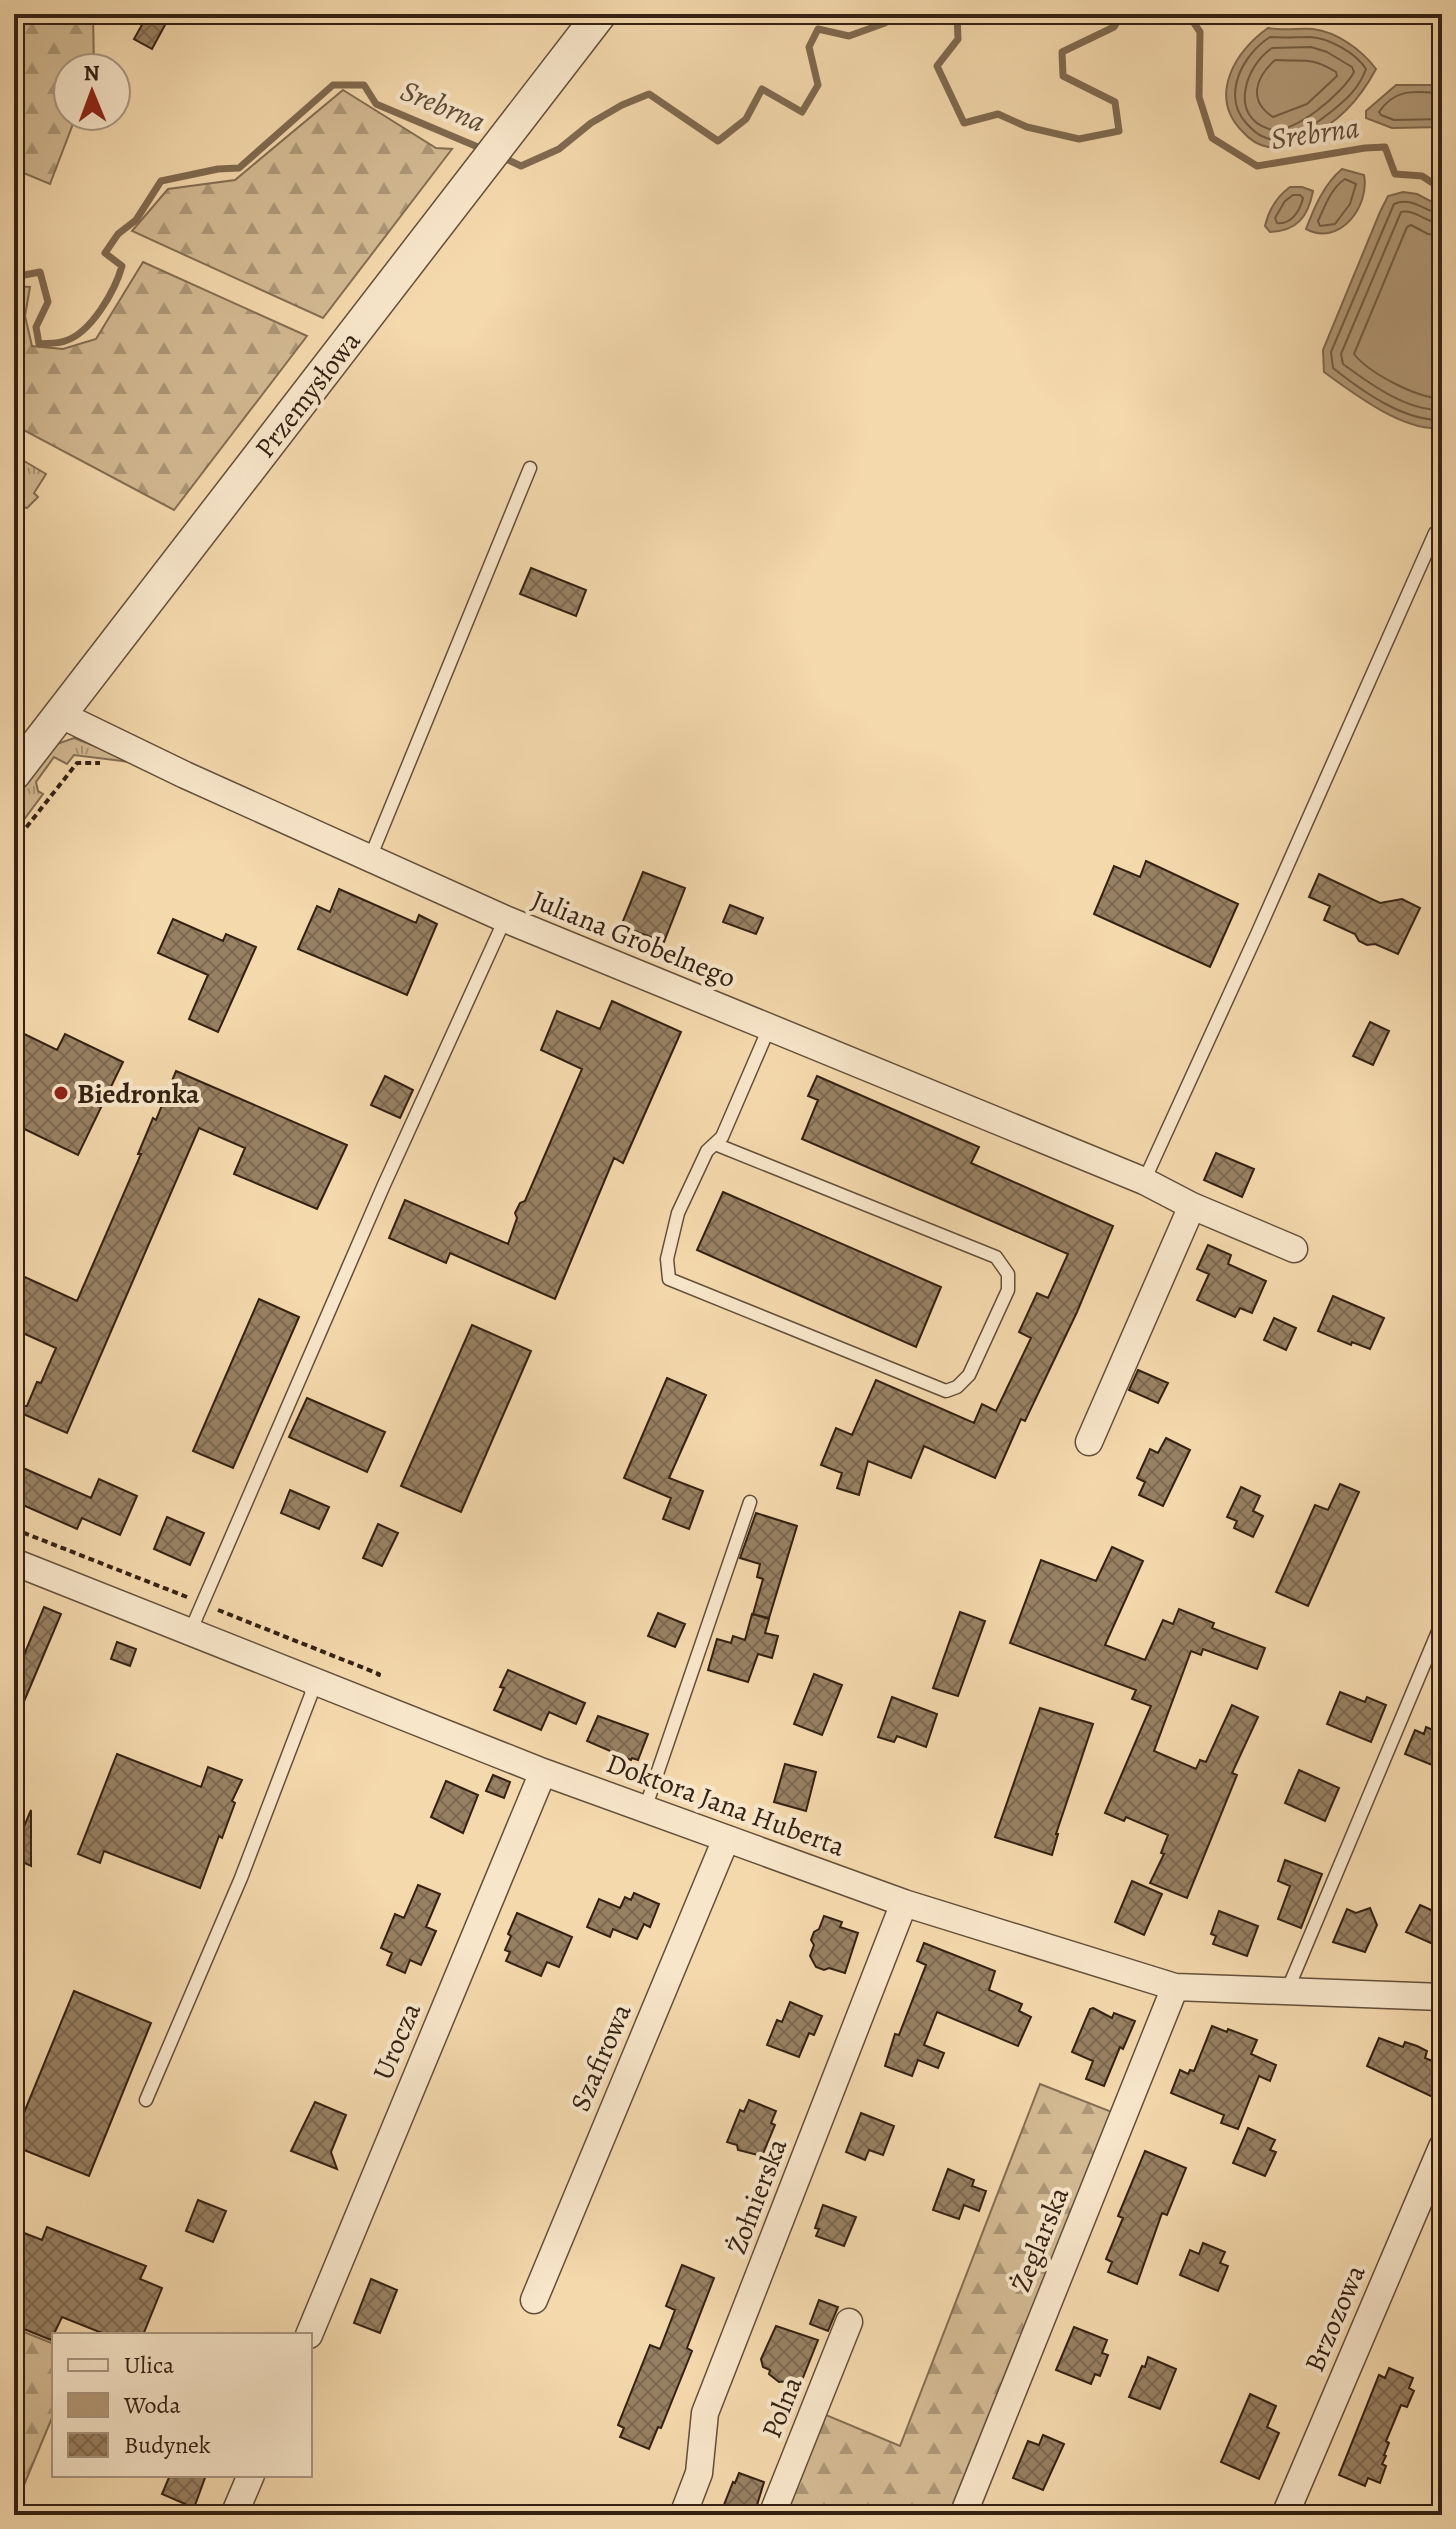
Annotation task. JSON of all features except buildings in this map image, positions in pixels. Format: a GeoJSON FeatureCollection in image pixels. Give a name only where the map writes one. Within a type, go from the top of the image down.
{"type":"FeatureCollection","features":[{"type":"Feature","properties":{"kind":"street","name":"Przemysłowa"},"geometry":{"type":"LineString","coordinates":[[14,774],[600,14]]}},
{"type":"Feature","properties":{"kind":"street","name":"Juliana Grobelnego"},"geometry":{"type":"LineString","coordinates":[[59,714],[185,775],[505,919],[1144,1181],[1192,1206],[1294,1249]]}},
{"type":"Feature","properties":{"kind":"street"},"geometry":{"type":"LineString","coordinates":[[1089,1442],[1192,1206]]}},
{"type":"Feature","properties":{"kind":"street","name":"Doktora Jana Huberta"},"geometry":{"type":"LineString","coordinates":[[14,1562],[543,1772],[726,1839],[904,1903],[1175,1987],[1442,1997]]}},
{"type":"Feature","properties":{"kind":"street","name":"Urocza"},"geometry":{"type":"LineString","coordinates":[[310,2333],[543,1772]]}},
{"type":"Feature","properties":{"kind":"street","name":"Szafirowa"},"geometry":{"type":"LineString","coordinates":[[534,2300],[726,1839]]}},
{"type":"Feature","properties":{"kind":"street","name":"Żołnierska"},"geometry":{"type":"LineString","coordinates":[[683,2515],[699,2473],[705,2413],[904,1903]]}},
{"type":"Feature","properties":{"kind":"street","name":"Żeglarska"},"geometry":{"type":"LineString","coordinates":[[963,2515],[1175,1987]]}},
{"type":"Feature","properties":{"kind":"street","name":"Brzozowa"},"geometry":{"type":"LineString","coordinates":[[1285,2515],[1442,2147]]}},
{"type":"Feature","properties":{"kind":"street","name":"Polna"},"geometry":{"type":"LineString","coordinates":[[772,2515],[849,2322]]}},
{"type":"Feature","properties":{"kind":"street"},"geometry":{"type":"LineString","coordinates":[[234,2515],[250,2477]]}},
{"type":"Feature","properties":{"kind":"lane"},"geometry":{"type":"LineString","coordinates":[[370,858],[530,468]]}},
{"type":"Feature","properties":{"kind":"lane"},"geometry":{"type":"LineString","coordinates":[[1144,1181],[1435,533]]}},
{"type":"Feature","properties":{"kind":"lane"},"geometry":{"type":"LineString","coordinates":[[190,1632],[383,1187],[505,919]]}},
{"type":"Feature","properties":{"kind":"lane"},"geometry":{"type":"LineString","coordinates":[[715,1144],[996,1257],[1008,1274],[1008,1290],[964,1382],[946,1391],[669,1279],[667,1259],[678,1213],[707,1151],[722,1137],[769,1028]]}},
{"type":"Feature","properties":{"kind":"lane"},"geometry":{"type":"LineString","coordinates":[[645,1809],[750,1502]]}},
{"type":"Feature","properties":{"kind":"lane"},"geometry":{"type":"LineString","coordinates":[[1286,1991],[1442,1622]]}},
{"type":"Feature","properties":{"kind":"lane"},"geometry":{"type":"LineString","coordinates":[[146,2100],[241,1878],[311,1695],[312,1681]]}},
{"type":"Feature","properties":{"kind":"path"},"geometry":{"type":"LineString","coordinates":[[14,843],[77,763],[90,761],[103,764]]}},
{"type":"Feature","properties":{"kind":"path"},"geometry":{"type":"LineString","coordinates":[[14,1529],[379,1674],[377,1684]]}},
{"type":"Feature","properties":{"kind":"green space"},"geometry":{"type":"Polygon","coordinates":[[[14,14],[93,14],[94,52],[52,52],[52,132],[70,132],[50,184],[14,169],[14,14]]]}},
{"type":"Feature","properties":{"kind":"green space"},"geometry":{"type":"Polygon","coordinates":[[[343,90],[436,148],[452,149],[323,318],[132,231],[168,189],[235,180],[343,90]]]}},
{"type":"Feature","properties":{"kind":"green space"},"geometry":{"type":"Polygon","coordinates":[[[143,262],[307,336],[174,510],[14,425],[14,286],[30,287],[25,316],[32,346],[63,349],[96,339],[143,262]]]}},
{"type":"Feature","properties":{"kind":"green space"},"geometry":{"type":"Polygon","coordinates":[[[14,455],[46,474],[34,493],[38,497],[27,508],[14,504],[14,455]]]}},
{"type":"Feature","properties":{"kind":"green space"},"geometry":{"type":"Polygon","coordinates":[[[74,738],[138,763],[74,755],[67,764],[54,757],[36,782],[38,791],[43,794],[14,833],[14,797],[54,745],[74,738]]]}},
{"type":"Feature","properties":{"kind":"green space"},"geometry":{"type":"Polygon","coordinates":[[[1040,2084],[1112,2112],[950,2515],[778,2515],[819,2412],[900,2446],[1040,2084]]]}},
{"type":"Feature","properties":{"kind":"green space"},"geometry":{"type":"Polygon","coordinates":[[[14,2328],[52,2343],[52,2418],[14,2509],[14,2328]]]}},
{"type":"Feature","properties":{"kind":"water"},"geometry":{"type":"Polygon","coordinates":[[[1268,28],[1313,29],[1331,34],[1364,55],[1376,69],[1356,100],[1339,117],[1319,131],[1274,148],[1247,137],[1232,117],[1227,103],[1230,75],[1236,61],[1268,28]]]}},
{"type":"Feature","properties":{"kind":"water"},"geometry":{"type":"Polygon","coordinates":[[[1396,85],[1442,85],[1442,127],[1392,128],[1366,118],[1366,111],[1396,85]]]}},
{"type":"Feature","properties":{"kind":"water"},"geometry":{"type":"Polygon","coordinates":[[[1342,169],[1364,175],[1365,187],[1357,210],[1341,228],[1330,233],[1306,229],[1325,189],[1342,169]]]}},
{"type":"Feature","properties":{"kind":"water"},"geometry":{"type":"Polygon","coordinates":[[[1290,187],[1313,191],[1308,208],[1294,225],[1270,232],[1265,226],[1271,209],[1290,187]]]}},
{"type":"Feature","properties":{"kind":"water"},"geometry":{"type":"Polygon","coordinates":[[[1403,192],[1417,194],[1442,207],[1442,428],[1427,428],[1396,418],[1324,372],[1323,350],[1380,212],[1388,196],[1403,192]]]}},
{"type":"Feature","properties":{"kind":"waterway","name":"Srebrna"},"geometry":{"type":"LineString","coordinates":[[500,156],[521,166],[559,149],[591,123],[649,94],[718,141],[746,119],[762,89],[802,112],[818,85],[809,47],[818,29],[849,36],[885,23],[890,14]]}},
{"type":"Feature","properties":{"kind":"waterway","name":"Srebrna"},"geometry":{"type":"LineString","coordinates":[[957,14],[958,39],[937,66],[964,123],[998,114],[1027,127],[1079,139],[1119,131],[1115,102],[1063,76],[1062,52],[1114,27],[1122,14]]}},
{"type":"Feature","properties":{"kind":"waterway","name":"Srebrna"},"geometry":{"type":"LineString","coordinates":[[1188,14],[1200,32],[1199,97],[1212,138],[1257,166],[1385,147],[1395,174],[1422,176],[1442,189]]}},
{"type":"Feature","properties":{"kind":"waterway","name":"Srebrna"},"geometry":{"type":"LineString","coordinates":[[14,277],[40,272],[48,302],[36,327],[39,344],[62,342],[75,337],[101,310],[119,276],[122,266],[105,253],[118,234],[136,220],[161,181],[218,169],[239,168],[333,85],[364,85],[376,104],[485,150]]}},
{"type":"Feature","properties":{"kind":"place","name":"Biedronka"},"geometry":{"type":"Point","coordinates":[61,1093]}}]}
